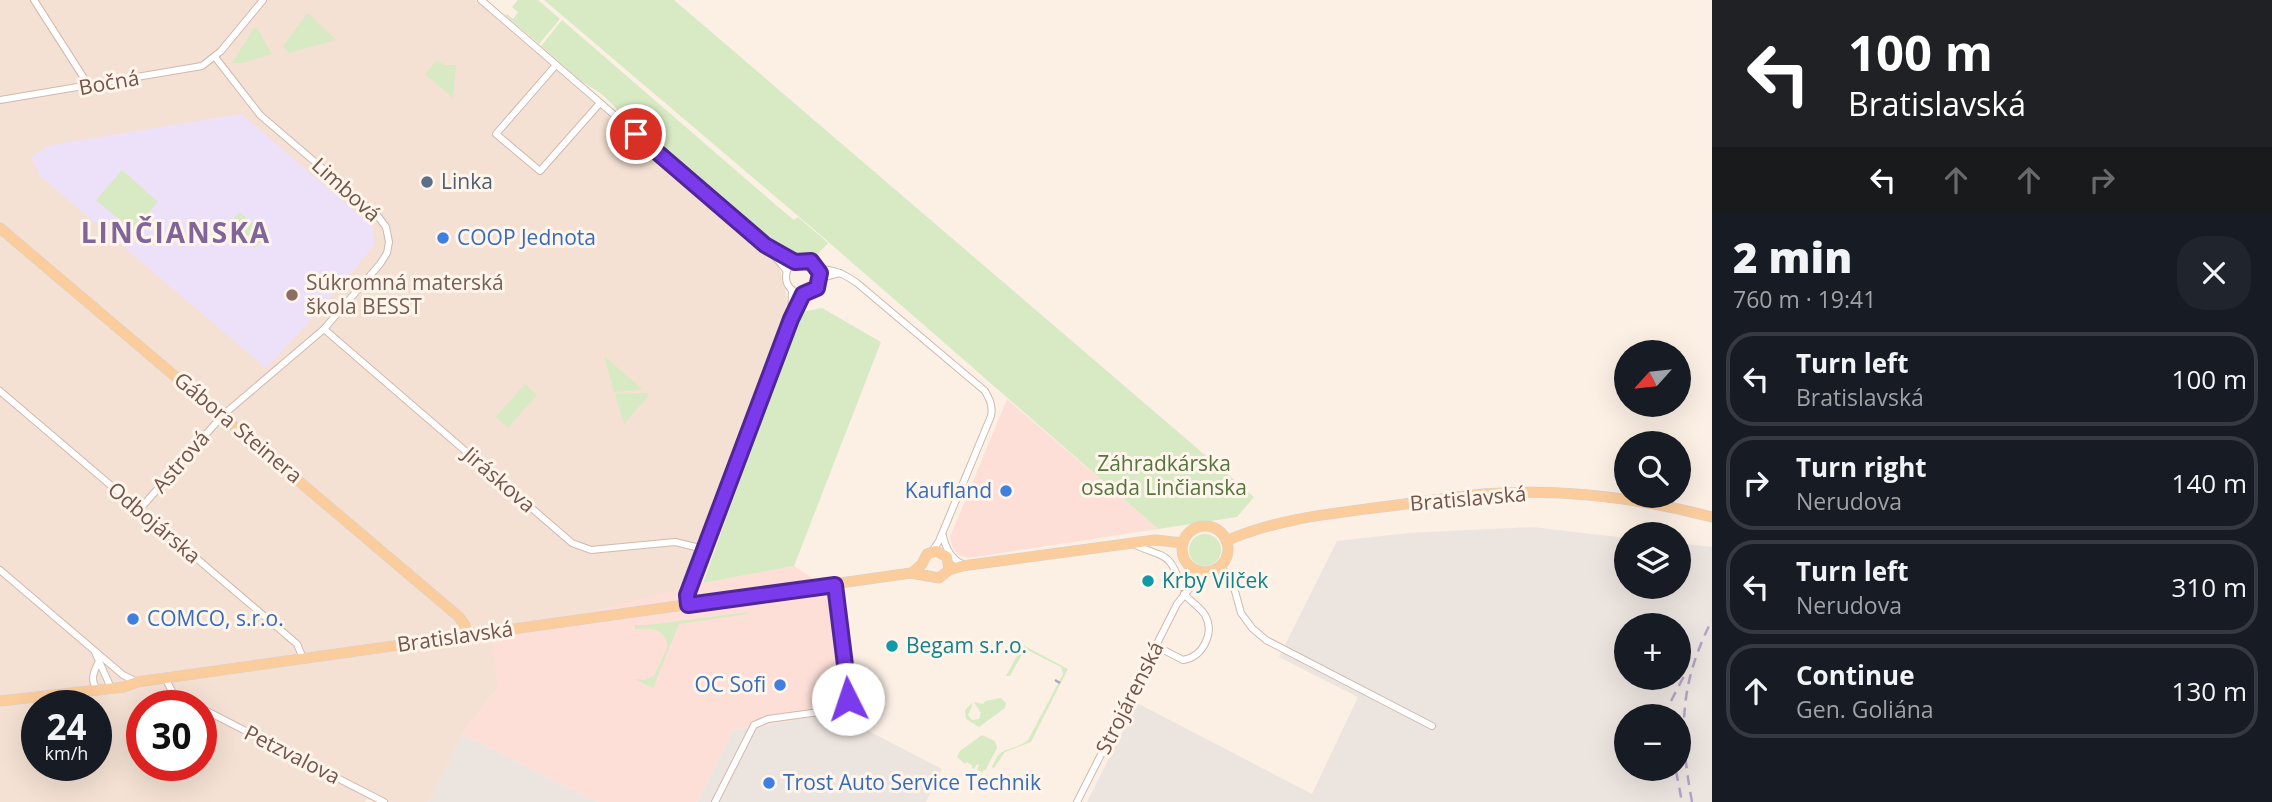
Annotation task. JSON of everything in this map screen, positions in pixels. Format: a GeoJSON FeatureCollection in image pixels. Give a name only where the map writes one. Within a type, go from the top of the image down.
{"type":"FeatureCollection","features":[{"type":"Feature","properties":{"kind":"main road","name":"Gábora Steinera"},"geometry":{"type":"LineString","coordinates":[[0,228],[458,616],[465,625],[466,635]]}},
{"type":"Feature","properties":{"kind":"main road","name":"Bratislavská"},"geometry":{"type":"LineString","coordinates":[[1226,541],[1254,528],[1308,516],[1483,495],[1529,493],[1589,496],[1659,505],[1712,517]]}},
{"type":"Feature","properties":{"kind":"main road"},"geometry":{"type":"LineString","coordinates":[[1202,526],[1218,530],[1226,541],[1228,554],[1221,566],[1212,571],[1203,572],[1189,566],[1183,554],[1183,543],[1188,534],[1202,526]]}},
{"type":"Feature","properties":{"kind":"main road"},"geometry":{"type":"LineString","coordinates":[[911,573],[938,545],[949,566],[1155,540],[1183,543]]}},
{"type":"Feature","properties":{"kind":"main road"},"geometry":{"type":"LineString","coordinates":[[922,564],[926,575]]}},
{"type":"Feature","properties":{"kind":"main road","name":"Bratislavská"},"geometry":{"type":"LineString","coordinates":[[98,690],[303,658],[911,573],[939,579],[949,566]]}},
{"type":"Feature","properties":{"kind":"main road","name":"Bratislavská"},"geometry":{"type":"LineString","coordinates":[[0,701],[21,699]]}},
{"type":"Feature","properties":{"kind":"street"},"geometry":{"type":"LineString","coordinates":[[34,0],[89,86]]}},
{"type":"Feature","properties":{"kind":"street"},"geometry":{"type":"LineString","coordinates":[[215,57],[263,0]]}},
{"type":"Feature","properties":{"kind":"street"},"geometry":{"type":"LineString","coordinates":[[481,0],[765,245],[787,271]]}},
{"type":"Feature","properties":{"kind":"street","name":"Bočná"},"geometry":{"type":"LineString","coordinates":[[0,100],[202,66],[215,57]]}},
{"type":"Feature","properties":{"kind":"street","name":"Limbová"},"geometry":{"type":"LineString","coordinates":[[215,57],[260,116],[377,215],[386,227],[389,242],[385,257],[324,329],[223,415]]}},
{"type":"Feature","properties":{"kind":"street"},"geometry":{"type":"LineString","coordinates":[[556,65],[496,134],[540,171],[600,103]]}},
{"type":"Feature","properties":{"kind":"street"},"geometry":{"type":"LineString","coordinates":[[688,605],[687,590],[791,319],[803,294],[817,288],[820,278],[818,269],[811,261],[795,262],[765,245]]}},
{"type":"Feature","properties":{"kind":"street"},"geometry":{"type":"LineString","coordinates":[[791,319],[792,290],[786,281],[787,271],[795,262]]}},
{"type":"Feature","properties":{"kind":"street"},"geometry":{"type":"LineString","coordinates":[[818,269],[842,273],[857,283],[985,391],[990,399],[991,416],[938,545],[947,548],[953,558],[964,565]]}},
{"type":"Feature","properties":{"kind":"street"},"geometry":{"type":"LineString","coordinates":[[820,278],[842,273]]}},
{"type":"Feature","properties":{"kind":"street"},"geometry":{"type":"LineString","coordinates":[[792,290],[803,294]]}},
{"type":"Feature","properties":{"kind":"street","name":"Jiráskova"},"geometry":{"type":"LineString","coordinates":[[324,329],[572,543],[591,550],[675,542],[704,549]]}},
{"type":"Feature","properties":{"kind":"street","name":"Odbojárska"},"geometry":{"type":"LineString","coordinates":[[0,391],[297,644],[303,658]]}},
{"type":"Feature","properties":{"kind":"street","name":"Astrová"},"geometry":{"type":"LineString","coordinates":[[139,510],[223,415]]}},
{"type":"Feature","properties":{"kind":"street"},"geometry":{"type":"LineString","coordinates":[[1131,543],[1162,555],[1174,568],[1182,593],[1206,618],[1208,628],[1205,645],[1194,657],[1183,660],[1156,646]]}},
{"type":"Feature","properties":{"kind":"street"},"geometry":{"type":"LineString","coordinates":[[1182,593],[1189,566]]}},
{"type":"Feature","properties":{"kind":"street"},"geometry":{"type":"LineString","coordinates":[[1221,566],[1233,584],[1241,613],[1252,628],[1266,640],[1432,726]]}},
{"type":"Feature","properties":{"kind":"street"},"geometry":{"type":"LineString","coordinates":[[0,570],[95,652],[137,682]]}},
{"type":"Feature","properties":{"kind":"street"},"geometry":{"type":"LineString","coordinates":[[1182,593],[1203,572]]}},
{"type":"Feature","properties":{"kind":"street"},"geometry":{"type":"LineString","coordinates":[[715,802],[754,725],[768,719],[834,710],[848,699],[835,585]]}},
{"type":"Feature","properties":{"kind":"street","name":"Strojárenská"},"geometry":{"type":"LineString","coordinates":[[1077,802],[1182,593]]}},
{"type":"Feature","properties":{"kind":"street"},"geometry":{"type":"LineString","coordinates":[[95,652],[113,688],[120,678],[117,668]]}},
{"type":"Feature","properties":{"kind":"street"},"geometry":{"type":"LineString","coordinates":[[98,690],[93,683],[93,677],[99,661]]}},
{"type":"Feature","properties":{"kind":"street"},"geometry":{"type":"LineString","coordinates":[[165,678],[171,690]]}},
{"type":"Feature","properties":{"kind":"street","name":"Petzvalova"},"geometry":{"type":"LineString","coordinates":[[217,716],[384,802]]}},
{"type":"Feature","properties":{"kind":"shaded area"},"geometry":{"type":"Polygon","coordinates":[[[0,0],[475,0],[762,248],[779,266],[787,297],[786,317],[781,334],[676,592],[498,688],[462,734],[428,802],[376,802],[367,799],[365,802],[0,802],[0,0]]]}},
{"type":"Feature","properties":{"kind":"shaded area"},"geometry":{"type":"Polygon","coordinates":[[[241,114],[372,226],[375,244],[325,305],[266,368],[40,176],[31,157],[51,145],[241,114]]]}},
{"type":"Feature","properties":{"kind":"shaded area"},"geometry":{"type":"Polygon","coordinates":[[[1007,399],[1158,529],[969,558],[960,556],[953,549],[950,537],[1007,399]]]}},
{"type":"Feature","properties":{"kind":"shaded area"},"geometry":{"type":"Polygon","coordinates":[[[1532,527],[1614,537],[1614,599],[1691,599],[1691,545],[1712,547],[1712,802],[1087,802],[1137,703],[1312,794],[1358,697],[1279,657],[1337,541],[1409,533],[1532,527]]]}},
{"type":"Feature","properties":{"kind":"shaded area"},"geometry":{"type":"Polygon","coordinates":[[[794,566],[833,591],[853,711],[733,730],[697,802],[597,802],[462,734],[498,688],[491,637],[703,583],[794,566]]]}},
{"type":"Feature","properties":{"kind":"shaded area"},"geometry":{"type":"Polygon","coordinates":[[[853,711],[851,722],[942,769],[926,802],[697,802],[733,730],[853,711]]]}},
{"type":"Feature","properties":{"kind":"shaded area"},"geometry":{"type":"Polygon","coordinates":[[[462,734],[597,802],[428,802],[462,734]]]}},
{"type":"Feature","properties":{"kind":"green space"},"geometry":{"type":"Polygon","coordinates":[[[518,0],[538,0],[560,19],[539,44],[505,15],[513,19],[518,12],[512,7],[518,0]]]}},
{"type":"Feature","properties":{"kind":"green space","name":"Záhradkárska osada Linčianska"},"geometry":{"type":"Polygon","coordinates":[[[544,0],[674,0],[1254,497],[1237,517],[1158,529],[817,232],[544,0]]]}},
{"type":"Feature","properties":{"kind":"green space"},"geometry":{"type":"Polygon","coordinates":[[[308,13],[336,40],[289,53],[283,46],[308,13]]]}},
{"type":"Feature","properties":{"kind":"green space"},"geometry":{"type":"Polygon","coordinates":[[[562,20],[777,206],[794,220],[798,217],[828,243],[815,257],[789,251],[786,254],[770,243],[632,125],[603,95],[581,81],[541,46],[562,20]]]}},
{"type":"Feature","properties":{"kind":"green space"},"geometry":{"type":"Polygon","coordinates":[[[254,28],[257,28],[272,54],[243,63],[232,63],[254,28]]]}},
{"type":"Feature","properties":{"kind":"green space"},"geometry":{"type":"Polygon","coordinates":[[[437,60],[444,65],[456,65],[453,98],[425,74],[437,60]]]}},
{"type":"Feature","properties":{"kind":"green space"},"geometry":{"type":"Polygon","coordinates":[[[122,170],[158,202],[133,231],[96,200],[122,170]]]}},
{"type":"Feature","properties":{"kind":"green space"},"geometry":{"type":"Polygon","coordinates":[[[239,212],[266,235],[255,248],[228,225],[239,212]]]}},
{"type":"Feature","properties":{"kind":"green space"},"geometry":{"type":"Polygon","coordinates":[[[822,308],[881,342],[794,566],[703,583],[801,312],[822,308]]]}},
{"type":"Feature","properties":{"kind":"green space"},"geometry":{"type":"Polygon","coordinates":[[[604,356],[641,388],[641,390],[614,392],[604,356]]]}},
{"type":"Feature","properties":{"kind":"green space"},"geometry":{"type":"Polygon","coordinates":[[[525,384],[537,395],[508,428],[496,417],[525,384]]]}},
{"type":"Feature","properties":{"kind":"green space"},"geometry":{"type":"Polygon","coordinates":[[[615,394],[649,395],[624,424],[615,394]]]}},
{"type":"Feature","properties":{"kind":"green space"},"geometry":{"type":"Polygon","coordinates":[[[1205,534],[1216,539],[1221,550],[1216,561],[1205,566],[1194,561],[1189,550],[1194,539],[1205,534]]]}},
{"type":"Feature","properties":{"kind":"green space"},"geometry":{"type":"Polygon","coordinates":[[[748,612],[679,624],[653,688],[635,679],[644,680],[654,676],[667,648],[667,642],[658,631],[635,629],[635,625],[748,612]]]}},
{"type":"Feature","properties":{"kind":"green space"},"geometry":{"type":"Polygon","coordinates":[[[1023,645],[1068,669],[1031,742],[1005,752],[994,768],[992,767],[999,754],[1028,740],[1063,674],[1061,667],[1027,650],[1010,676],[1006,676],[1023,645]]]}},
{"type":"Feature","properties":{"kind":"green space"},"geometry":{"type":"Polygon","coordinates":[[[1001,698],[1006,703],[1005,708],[979,727],[966,719],[965,710],[972,703],[968,715],[972,720],[979,719],[981,713],[974,702],[983,704],[985,701],[1001,698]]]}},
{"type":"Feature","properties":{"kind":"green space"},"geometry":{"type":"Polygon","coordinates":[[[982,735],[995,741],[997,748],[982,772],[977,770],[979,765],[974,769],[972,765],[966,762],[965,764],[957,757],[960,751],[982,735]]]}},
{"type":"Feature","properties":{"kind":"railway"},"geometry":{"type":"LineString","coordinates":[[1692,802],[1685,753],[1685,709],[1693,666],[1712,620]]}},
{"type":"Feature","properties":{"kind":"railway"},"geometry":{"type":"LineString","coordinates":[[1055,680],[1060,683]]}},
{"type":"Feature","properties":{"kind":"railway"},"geometry":{"type":"LineString","coordinates":[[1671,701],[1677,690]]}},
{"type":"Feature","properties":{"kind":"railway"},"geometry":{"type":"LineString","coordinates":[[1678,781],[1682,802]]}},
{"type":"Feature","properties":{"kind":"place","name":"Linka"},"geometry":{"type":"Point","coordinates":[427,182]}},
{"type":"Feature","properties":{"kind":"place","name":"COOP Jednota"},"geometry":{"type":"Point","coordinates":[443,238]}},
{"type":"Feature","properties":{"kind":"place","name":"Súkromná materská škola BESST"},"geometry":{"type":"Point","coordinates":[292,295]}},
{"type":"Feature","properties":{"kind":"place","name":"Kaufland"},"geometry":{"type":"Point","coordinates":[1006,491]}},
{"type":"Feature","properties":{"kind":"place","name":"Krby Vilček"},"geometry":{"type":"Point","coordinates":[1148,581]}},
{"type":"Feature","properties":{"kind":"place","name":"COMCO, s.r.o."},"geometry":{"type":"Point","coordinates":[133,619]}},
{"type":"Feature","properties":{"kind":"place","name":"Begam s.r.o."},"geometry":{"type":"Point","coordinates":[892,646]}},
{"type":"Feature","properties":{"kind":"place","name":"OC Sofi"},"geometry":{"type":"Point","coordinates":[780,685]}},
{"type":"Feature","properties":{"kind":"place","name":"Trost Auto Service Technik"},"geometry":{"type":"Point","coordinates":[769,783]}},
{"type":"Feature","properties":{"kind":"district","name":"LINČIANSKA"},"geometry":{"type":"Point","coordinates":[176,233]}},
{"type":"Feature","properties":{"kind":"route"},"geometry":{"type":"LineString","coordinates":[[636,134],[765,245],[795,262],[811,261],[820,273],[817,288],[813,292],[803,294],[791,319],[687,595],[688,605],[835,585],[848,699]]}}]}
